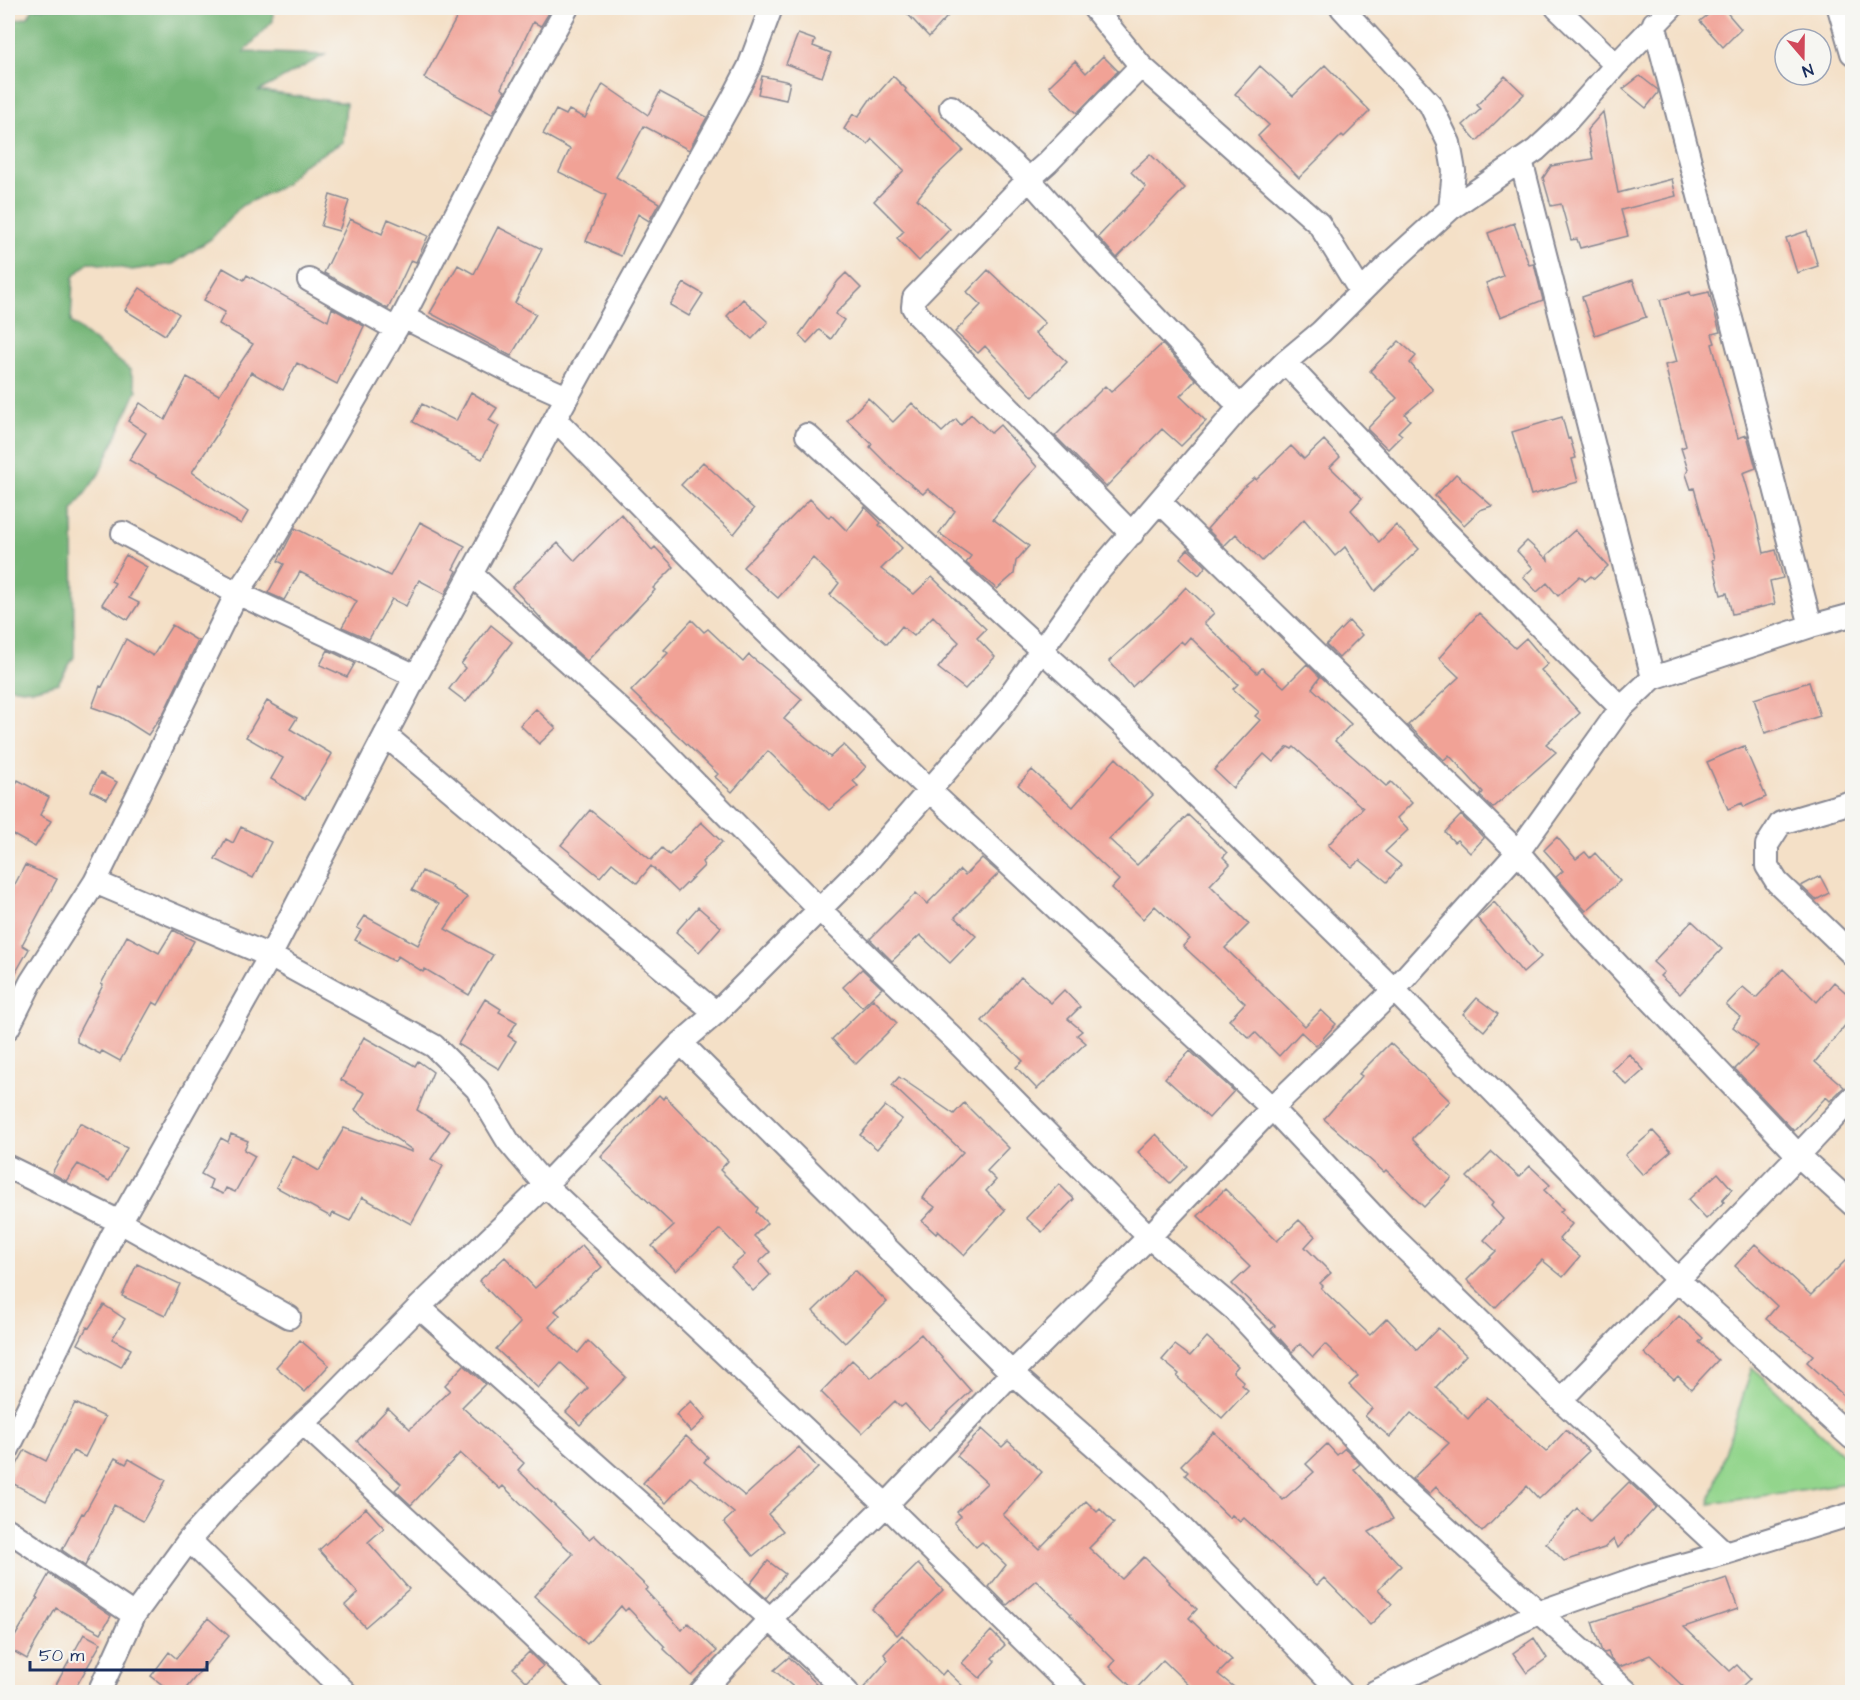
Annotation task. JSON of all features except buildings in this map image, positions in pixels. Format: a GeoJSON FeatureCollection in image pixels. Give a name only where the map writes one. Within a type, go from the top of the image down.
{"type":"FeatureCollection","features":[{"type":"Feature","properties":{"kind":"street"},"geometry":{"type":"LineString","coordinates":[[8,1028],[31,982],[95,882],[237,593],[268,548],[399,323],[506,117],[567,8]]}},
{"type":"Feature","properties":{"kind":"street"},"geometry":{"type":"LineString","coordinates":[[8,1449],[120,1222],[270,956],[471,574],[734,98],[771,8]]}},
{"type":"Feature","properties":{"kind":"street"},"geometry":{"type":"LineString","coordinates":[[1094,8],[1141,66],[1319,224],[1361,292]]}},
{"type":"Feature","properties":{"kind":"street"},"geometry":{"type":"LineString","coordinates":[[1342,8],[1430,104],[1449,143],[1454,171],[1450,209]]}},
{"type":"Feature","properties":{"kind":"street"},"geometry":{"type":"LineString","coordinates":[[1557,8],[1616,65]]}},
{"type":"Feature","properties":{"kind":"street"},"geometry":{"type":"LineString","coordinates":[[104,1690],[134,1615],[189,1540],[226,1499],[545,1185],[681,1043],[716,1013],[869,860],[999,710],[1092,579],[1240,407],[1285,362],[1321,332],[1450,209],[1536,150],[1566,122],[1654,23],[1671,8]]}},
{"type":"Feature","properties":{"kind":"street"},"geometry":{"type":"LineString","coordinates":[[1839,8],[1852,53]]}},
{"type":"Feature","properties":{"kind":"street"},"geometry":{"type":"LineString","coordinates":[[1654,23],[1811,626]]}},
{"type":"Feature","properties":{"kind":"street"},"geometry":{"type":"LineString","coordinates":[[1132,534],[918,315],[913,307],[914,298],[1141,66]]}},
{"type":"Feature","properties":{"kind":"street"},"geometry":{"type":"LineString","coordinates":[[951,107],[1029,179],[1096,255],[1240,407]]}},
{"type":"Feature","properties":{"kind":"street"},"geometry":{"type":"LineString","coordinates":[[1521,160],[1653,678]]}},
{"type":"Feature","properties":{"kind":"street"},"geometry":{"type":"LineString","coordinates":[[309,280],[399,323],[567,397]]}},
{"type":"Feature","properties":{"kind":"street"},"geometry":{"type":"LineString","coordinates":[[1285,362],[1444,530],[1621,708]]}},
{"type":"Feature","properties":{"kind":"street"},"geometry":{"type":"LineString","coordinates":[[555,419],[736,603],[929,790],[1272,1108],[1394,1237],[1561,1400],[1725,1553]]}},
{"type":"Feature","properties":{"kind":"street"},"geometry":{"type":"LineString","coordinates":[[807,435],[1134,735],[1394,990],[1677,1279],[1852,1438]]}},
{"type":"Feature","properties":{"kind":"street"},"geometry":{"type":"LineString","coordinates":[[1160,502],[1518,852],[1577,922],[1799,1156],[1852,1204]]}},
{"type":"Feature","properties":{"kind":"street"},"geometry":{"type":"LineString","coordinates":[[123,533],[237,593],[416,676]]}},
{"type":"Feature","properties":{"kind":"street"},"geometry":{"type":"LineString","coordinates":[[471,574],[644,731],[819,909],[954,1039],[1149,1237],[1235,1310],[1394,1480],[1627,1692]]}},
{"type":"Feature","properties":{"kind":"street"},"geometry":{"type":"LineString","coordinates":[[701,1692],[770,1619],[886,1505],[1012,1373],[1149,1237],[1272,1108],[1394,990],[1518,852],[1621,708],[1653,678],[1811,626],[1852,615]]}},
{"type":"Feature","properties":{"kind":"street"},"geometry":{"type":"LineString","coordinates":[[386,735],[716,1013]]}},
{"type":"Feature","properties":{"kind":"street"},"geometry":{"type":"LineString","coordinates":[[1852,802],[1781,823],[1767,844],[1767,866],[1777,882],[1852,954]]}},
{"type":"Feature","properties":{"kind":"street"},"geometry":{"type":"LineString","coordinates":[[95,882],[270,956],[434,1046],[477,1089],[508,1141],[545,1185],[886,1505],[1076,1692]]}},
{"type":"Feature","properties":{"kind":"street"},"geometry":{"type":"LineString","coordinates":[[681,1043],[1012,1373],[1146,1491],[1341,1692]]}},
{"type":"Feature","properties":{"kind":"street"},"geometry":{"type":"LineString","coordinates":[[1561,1400],[1799,1156],[1852,1098]]}},
{"type":"Feature","properties":{"kind":"street"},"geometry":{"type":"LineString","coordinates":[[8,1167],[120,1222],[289,1317]]}},
{"type":"Feature","properties":{"kind":"street"},"geometry":{"type":"LineString","coordinates":[[420,1307],[770,1619],[847,1692]]}},
{"type":"Feature","properties":{"kind":"street"},"geometry":{"type":"LineString","coordinates":[[303,1423],[591,1692]]}},
{"type":"Feature","properties":{"kind":"street"},"geometry":{"type":"LineString","coordinates":[[1375,1692],[1540,1612],[1643,1576],[1852,1514]]}},
{"type":"Feature","properties":{"kind":"street"},"geometry":{"type":"LineString","coordinates":[[8,1530],[134,1615]]}},
{"type":"Feature","properties":{"kind":"street"},"geometry":{"type":"LineString","coordinates":[[189,1540],[345,1692]]}},
{"type":"Feature","properties":{"kind":"green space"},"geometry":{"type":"Polygon","coordinates":[[[33,8],[273,8],[273,21],[244,52],[325,55],[259,91],[346,103],[343,142],[301,166],[285,185],[241,206],[211,239],[173,264],[132,270],[89,262],[73,277],[71,322],[130,370],[137,390],[99,474],[73,510],[74,657],[58,683],[32,690],[8,687],[8,22],[28,17],[33,8]]]}},
{"type":"Feature","properties":{"kind":"green space"},"geometry":{"type":"Polygon","coordinates":[[[1752,1367],[1852,1464],[1852,1482],[1709,1504],[1752,1367]]]}}]}
